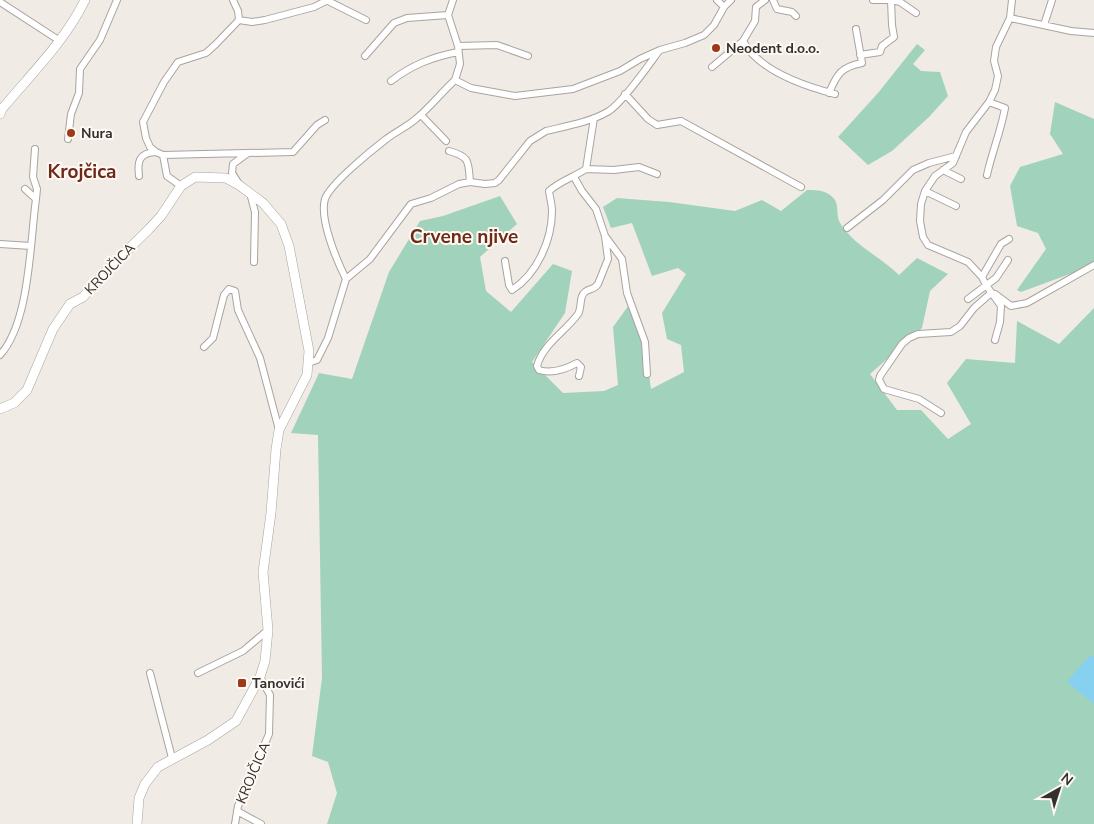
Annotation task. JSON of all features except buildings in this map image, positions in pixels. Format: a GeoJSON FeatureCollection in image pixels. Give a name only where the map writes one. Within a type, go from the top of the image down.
{"type":"FeatureCollection","features":[{"type":"Feature","properties":{"kind":"main road"},"geometry":{"type":"LineString","coordinates":[[1,111],[60,41],[85,0]]}},
{"type":"Feature","properties":{"kind":"main road"},"geometry":{"type":"LineString","coordinates":[[137,824],[140,798],[145,784],[158,767],[208,740],[236,721],[260,677],[265,661],[268,630],[263,572],[272,513],[279,430],[304,383],[308,363],[307,338],[289,246],[281,224],[263,203],[250,192],[226,178],[195,177],[181,186]]}},
{"type":"Feature","properties":{"kind":"main road","name":"KROJČICA"},"geometry":{"type":"LineString","coordinates":[[0,409],[14,403],[27,390],[53,329],[70,304],[83,297],[104,273],[161,216],[181,186]]}},
{"type":"Feature","properties":{"kind":"street"},"geometry":{"type":"LineString","coordinates":[[68,139],[71,114],[79,93],[80,69],[100,40],[117,0]]}},
{"type":"Feature","properties":{"kind":"street"},"geometry":{"type":"LineString","coordinates":[[233,0],[238,11],[239,20]]}},
{"type":"Feature","properties":{"kind":"street"},"geometry":{"type":"LineString","coordinates":[[239,20],[252,22],[264,20],[314,7],[328,0],[366,20]]}},
{"type":"Feature","properties":{"kind":"street"},"geometry":{"type":"LineString","coordinates":[[346,279],[335,255],[328,231],[325,200],[328,193],[340,180],[386,139],[421,115],[455,80],[460,64],[458,49],[448,15],[453,0]]}},
{"type":"Feature","properties":{"kind":"street"},"geometry":{"type":"LineString","coordinates":[[717,0],[724,7]]}},
{"type":"Feature","properties":{"kind":"street"},"geometry":{"type":"LineString","coordinates":[[455,80],[471,88],[515,96],[574,89],[620,71],[660,50],[704,35],[714,25],[730,0]]}},
{"type":"Feature","properties":{"kind":"street"},"geometry":{"type":"LineString","coordinates":[[712,67],[743,41],[755,21],[756,7],[764,0]]}},
{"type":"Feature","properties":{"kind":"street"},"geometry":{"type":"LineString","coordinates":[[773,0],[778,9],[792,12],[796,16]]}},
{"type":"Feature","properties":{"kind":"street"},"geometry":{"type":"LineString","coordinates":[[873,0],[900,2],[916,14]]}},
{"type":"Feature","properties":{"kind":"street"},"geometry":{"type":"LineString","coordinates":[[860,55],[880,52],[882,46],[894,37],[891,0]]}},
{"type":"Feature","properties":{"kind":"street"},"geometry":{"type":"LineString","coordinates":[[995,340],[1000,322],[1000,306],[982,277],[968,262],[928,245],[925,241],[920,221],[921,204],[925,191],[935,176],[950,166],[966,132],[989,102],[995,90],[998,76],[994,61],[996,47],[1010,18],[1012,0]]}},
{"type":"Feature","properties":{"kind":"street"},"geometry":{"type":"LineString","coordinates":[[1044,25],[1052,0]]}},
{"type":"Feature","properties":{"kind":"street"},"geometry":{"type":"LineString","coordinates":[[0,2],[60,41]]}},
{"type":"Feature","properties":{"kind":"street"},"geometry":{"type":"LineString","coordinates":[[365,56],[394,24],[407,18],[448,15]]}},
{"type":"Feature","properties":{"kind":"street"},"geometry":{"type":"LineString","coordinates":[[1010,18],[1071,31],[1094,32]]}},
{"type":"Feature","properties":{"kind":"street"},"geometry":{"type":"LineString","coordinates":[[181,186],[167,176],[160,154],[150,147],[146,138],[143,122],[168,76],[178,62],[206,53],[239,20]]}},
{"type":"Feature","properties":{"kind":"street"},"geometry":{"type":"LineString","coordinates":[[743,41],[748,51],[777,73],[832,94],[835,77],[848,66],[862,64],[856,29]]}},
{"type":"Feature","properties":{"kind":"street"},"geometry":{"type":"LineString","coordinates":[[391,81],[402,72],[425,60],[458,49],[497,45],[528,56]]}},
{"type":"Feature","properties":{"kind":"street"},"geometry":{"type":"LineString","coordinates":[[308,363],[317,360],[328,338],[346,279],[370,259],[411,204],[431,198],[459,184],[470,182],[486,184],[499,180],[530,141],[546,131],[594,118],[611,110],[660,50]]}},
{"type":"Feature","properties":{"kind":"street"},"geometry":{"type":"LineString","coordinates":[[626,94],[648,119],[657,125],[681,121],[801,187]]}},
{"type":"Feature","properties":{"kind":"street"},"geometry":{"type":"LineString","coordinates":[[986,175],[994,144],[1001,129],[1005,108],[989,102]]}},
{"type":"Feature","properties":{"kind":"street"},"geometry":{"type":"LineString","coordinates":[[421,115],[446,141]]}},
{"type":"Feature","properties":{"kind":"street"},"geometry":{"type":"LineString","coordinates":[[586,169],[594,118]]}},
{"type":"Feature","properties":{"kind":"street"},"geometry":{"type":"LineString","coordinates":[[139,176],[137,165],[146,153],[293,152],[316,125],[325,120]]}},
{"type":"Feature","properties":{"kind":"street"},"geometry":{"type":"LineString","coordinates":[[0,355],[7,345],[20,317],[31,246],[37,189],[33,177],[36,149]]}},
{"type":"Feature","properties":{"kind":"street"},"geometry":{"type":"LineString","coordinates":[[449,151],[462,155],[468,161],[470,182]]}},
{"type":"Feature","properties":{"kind":"street"},"geometry":{"type":"LineString","coordinates":[[239,185],[232,173],[234,164],[249,152]]}},
{"type":"Feature","properties":{"kind":"street"},"geometry":{"type":"LineString","coordinates":[[847,228],[883,200],[913,170],[929,163],[956,156]]}},
{"type":"Feature","properties":{"kind":"street"},"geometry":{"type":"LineString","coordinates":[[505,261],[509,285],[512,290],[536,267],[549,232],[552,210],[549,191],[559,182],[574,177],[586,169],[614,170],[639,167],[657,174]]}},
{"type":"Feature","properties":{"kind":"street"},"geometry":{"type":"LineString","coordinates":[[943,170],[961,179]]}},
{"type":"Feature","properties":{"kind":"street"},"geometry":{"type":"LineString","coordinates":[[574,177],[596,209],[605,236],[608,259],[598,284],[583,294],[579,312],[546,349],[537,366],[539,370],[544,372],[562,370],[576,363],[581,367],[579,376]]}},
{"type":"Feature","properties":{"kind":"street"},"geometry":{"type":"LineString","coordinates":[[25,189],[36,199]]}},
{"type":"Feature","properties":{"kind":"street"},"geometry":{"type":"LineString","coordinates":[[925,191],[956,206]]}},
{"type":"Feature","properties":{"kind":"street"},"geometry":{"type":"LineString","coordinates":[[250,192],[256,212],[254,262]]}},
{"type":"Feature","properties":{"kind":"street"},"geometry":{"type":"LineString","coordinates":[[605,236],[622,259],[627,293],[645,342],[647,374]]}},
{"type":"Feature","properties":{"kind":"street"},"geometry":{"type":"LineString","coordinates":[[982,277],[1000,244],[1009,239]]}},
{"type":"Feature","properties":{"kind":"street"},"geometry":{"type":"LineString","coordinates":[[0,244],[31,246]]}},
{"type":"Feature","properties":{"kind":"street"},"geometry":{"type":"LineString","coordinates":[[968,299],[996,278],[1008,260]]}},
{"type":"Feature","properties":{"kind":"street"},"geometry":{"type":"LineString","coordinates":[[991,293],[1011,306],[1027,304],[1094,265]]}},
{"type":"Feature","properties":{"kind":"street"},"geometry":{"type":"LineString","coordinates":[[204,347],[213,338],[224,295],[229,289],[235,291],[238,310],[260,358],[269,386],[279,430]]}},
{"type":"Feature","properties":{"kind":"street"},"geometry":{"type":"LineString","coordinates":[[941,413],[919,399],[884,389],[879,380],[880,376],[902,344],[909,338],[918,334],[951,332],[960,326],[974,308],[991,293]]}},
{"type":"Feature","properties":{"kind":"street"},"geometry":{"type":"LineString","coordinates":[[198,673],[243,650],[268,630]]}},
{"type":"Feature","properties":{"kind":"street"},"geometry":{"type":"LineString","coordinates":[[150,672],[172,758]]}},
{"type":"Feature","properties":{"kind":"street","name":"KROJČICA"},"geometry":{"type":"LineString","coordinates":[[235,824],[236,812],[270,734],[270,696],[260,677]]}},
{"type":"Feature","properties":{"kind":"street","name":"KROJČICA"},"geometry":{"type":"LineString","coordinates":[[236,812],[261,824]]}},
{"type":"Feature","properties":{"kind":"green space"},"geometry":{"type":"Polygon","coordinates":[[[917,44],[925,50],[913,64],[921,71],[940,72],[948,96],[929,117],[892,151],[868,165],[838,137],[878,93],[917,44]]]}},
{"type":"Feature","properties":{"kind":"green space"},"geometry":{"type":"Polygon","coordinates":[[[1055,102],[1094,119],[1094,265],[1021,292],[1017,290],[1046,249],[1038,233],[1017,226],[1010,186],[1020,167],[1063,154],[1050,134],[1055,102]]]}},
{"type":"Feature","properties":{"kind":"green space"},"geometry":{"type":"Polygon","coordinates":[[[807,190],[822,191],[829,194],[835,200],[839,221],[852,238],[899,275],[917,258],[948,274],[930,291],[922,328],[870,374],[897,410],[921,410],[948,439],[971,424],[947,383],[966,359],[1015,363],[1017,321],[1059,344],[1094,308],[1094,824],[327,824],[337,793],[328,762],[312,756],[322,678],[318,435],[291,433],[319,373],[352,379],[389,272],[420,221],[443,216],[500,196],[517,224],[480,257],[486,291],[511,312],[553,264],[572,271],[565,313],[532,362],[563,393],[604,391],[618,385],[613,327],[629,305],[645,346],[651,389],[684,372],[681,345],[667,339],[662,313],[686,274],[678,268],[652,276],[632,223],[611,228],[603,207],[617,198],[669,202],[735,211],[762,200],[781,211],[807,190]]]}},
{"type":"Feature","properties":{"kind":"water"},"geometry":{"type":"Polygon","coordinates":[[[1090,655],[1094,658],[1094,704],[1067,682],[1090,655]]]}},
{"type":"Feature","properties":{"kind":"place","name":"Neodent d.o.o."},"geometry":{"type":"Point","coordinates":[716,48]}},
{"type":"Feature","properties":{"kind":"place","name":"Nura"},"geometry":{"type":"Point","coordinates":[71,133]}},
{"type":"Feature","properties":{"kind":"place","name":"Tanovići"},"geometry":{"type":"Point","coordinates":[242,683]}},
{"type":"Feature","properties":{"kind":"district","name":"Krojčica"},"geometry":{"type":"Point","coordinates":[82,172]}},
{"type":"Feature","properties":{"kind":"district","name":"Crvene njive"},"geometry":{"type":"Point","coordinates":[464,237]}}]}
